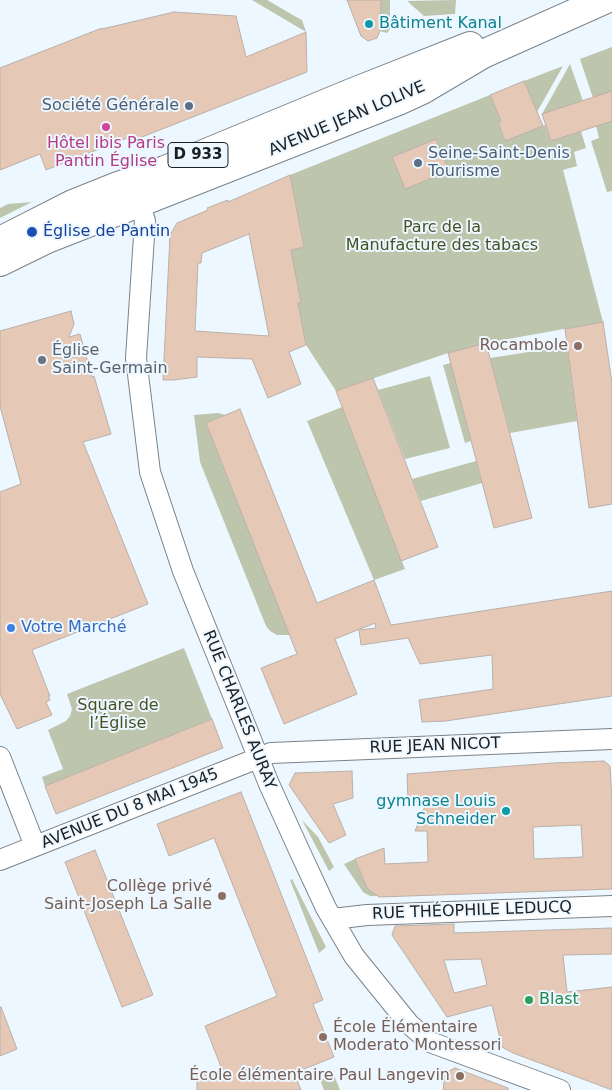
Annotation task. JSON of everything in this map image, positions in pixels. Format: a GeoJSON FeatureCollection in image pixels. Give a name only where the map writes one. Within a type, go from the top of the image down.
{"type":"FeatureCollection","features":[{"type":"Feature","properties":{"kind":"main road","name":"AVENUE JEAN LOLIVE"},"geometry":{"type":"LineString","coordinates":[[0,262],[48,239],[136,192],[164,170],[483,41],[604,0]]}},
{"type":"Feature","properties":{"kind":"main road","name":"AVENUE JEAN LOLIVE"},"geometry":{"type":"LineString","coordinates":[[0,241],[73,204],[136,192]]}},
{"type":"Feature","properties":{"kind":"street","name":"RUE CHARLES AURAY"},"geometry":{"type":"LineString","coordinates":[[136,192],[145,221],[136,358],[150,472],[183,571],[269,784],[299,850],[333,919],[354,956],[409,1024],[430,1042],[560,1090]]}},
{"type":"Feature","properties":{"kind":"street","name":"RUE JEAN NICOT"},"geometry":{"type":"LineString","coordinates":[[259,758],[271,753],[287,752],[612,739]]}},
{"type":"Feature","properties":{"kind":"street"},"geometry":{"type":"LineString","coordinates":[[0,757],[35,846]]}},
{"type":"Feature","properties":{"kind":"street","name":"AVENUE DU 8 MAI 1945"},"geometry":{"type":"LineString","coordinates":[[0,860],[259,758]]}},
{"type":"Feature","properties":{"kind":"street","name":"RUE THÉOPHILE LEDUCQ"},"geometry":{"type":"LineString","coordinates":[[333,919],[367,915],[612,906]]}},
{"type":"Feature","properties":{"kind":"green space"},"geometry":{"type":"Polygon","coordinates":[[[252,0],[267,0],[302,20],[306,32],[252,0]]]}},
{"type":"Feature","properties":{"kind":"green space"},"geometry":{"type":"Polygon","coordinates":[[[381,0],[390,0],[390,29],[387,33],[380,31],[381,0]]]}},
{"type":"Feature","properties":{"kind":"green space"},"geometry":{"type":"Polygon","coordinates":[[[456,0],[455,14],[424,16],[407,1],[456,0]]]}},
{"type":"Feature","properties":{"kind":"green space"},"geometry":{"type":"Polygon","coordinates":[[[612,47],[612,91],[593,98],[580,59],[612,47]]]}},
{"type":"Feature","properties":{"kind":"green space"},"geometry":{"type":"Polygon","coordinates":[[[570,64],[583,101],[542,114],[570,64]]]}},
{"type":"Feature","properties":{"kind":"green space"},"geometry":{"type":"Polygon","coordinates":[[[563,66],[537,112],[524,81],[563,66]]]}},
{"type":"Feature","properties":{"kind":"green space","name":"Parc de la Manufacture des tabacs"},"geometry":{"type":"Polygon","coordinates":[[[490,95],[505,120],[498,123],[505,141],[545,125],[551,141],[581,131],[586,148],[574,152],[577,166],[563,170],[603,322],[486,343],[448,353],[336,391],[306,345],[298,303],[301,302],[296,276],[287,251],[304,247],[290,175],[490,95]]]}},
{"type":"Feature","properties":{"kind":"green space"},"geometry":{"type":"Polygon","coordinates":[[[612,121],[612,191],[607,192],[591,141],[599,138],[596,126],[612,121]]]}},
{"type":"Feature","properties":{"kind":"green space"},"geometry":{"type":"Polygon","coordinates":[[[32,202],[0,218],[0,208],[8,204],[32,202]]]}},
{"type":"Feature","properties":{"kind":"green space"},"geometry":{"type":"Polygon","coordinates":[[[567,346],[577,421],[510,433],[490,358],[567,346]]]}},
{"type":"Feature","properties":{"kind":"green space"},"geometry":{"type":"Polygon","coordinates":[[[451,363],[471,441],[465,443],[443,365],[451,363]]]}},
{"type":"Feature","properties":{"kind":"green space"},"geometry":{"type":"Polygon","coordinates":[[[430,376],[450,448],[405,459],[378,390],[430,376]]]}},
{"type":"Feature","properties":{"kind":"green space"},"geometry":{"type":"Polygon","coordinates":[[[342,407],[405,569],[374,580],[307,421],[342,407]]]}},
{"type":"Feature","properties":{"kind":"green space"},"geometry":{"type":"Polygon","coordinates":[[[218,413],[225,415],[206,423],[290,635],[277,635],[266,626],[200,462],[194,415],[218,413]]]}},
{"type":"Feature","properties":{"kind":"green space"},"geometry":{"type":"Polygon","coordinates":[[[476,461],[482,483],[421,501],[412,479],[476,461]]]}},
{"type":"Feature","properties":{"kind":"green space","name":"Square de l’Église"},"geometry":{"type":"Polygon","coordinates":[[[184,648],[212,719],[45,786],[42,777],[63,769],[48,730],[66,721],[70,716],[72,709],[67,694],[184,648]]]}},
{"type":"Feature","properties":{"kind":"green space"},"geometry":{"type":"Polygon","coordinates":[[[302,820],[318,837],[334,867],[329,871],[302,820]]]}},
{"type":"Feature","properties":{"kind":"green space"},"geometry":{"type":"Polygon","coordinates":[[[355,859],[367,888],[378,896],[370,896],[363,892],[344,864],[355,859]]]}},
{"type":"Feature","properties":{"kind":"green space"},"geometry":{"type":"Polygon","coordinates":[[[292,879],[326,947],[319,953],[290,880],[292,879]]]}},
{"type":"Feature","properties":{"kind":"green space"},"geometry":{"type":"Polygon","coordinates":[[[334,1075],[340,1090],[324,1090],[320,1080],[334,1075]]]}},
{"type":"Feature","properties":{"kind":"building","name":"Bâtiment Kanal"},"geometry":{"type":"Polygon","coordinates":[[[347,0],[381,0],[380,31],[377,38],[368,41],[361,36],[347,0]]]}},
{"type":"Feature","properties":{"kind":"building"},"geometry":{"type":"Polygon","coordinates":[[[174,12],[236,16],[246,57],[306,32],[307,72],[137,139],[135,135],[46,170],[40,154],[0,170],[0,68],[102,28],[174,12]]]}},
{"type":"Feature","properties":{"kind":"building"},"geometry":{"type":"Polygon","coordinates":[[[524,81],[543,126],[505,141],[498,122],[501,121],[490,95],[524,81]]]}},
{"type":"Feature","properties":{"kind":"building"},"geometry":{"type":"Polygon","coordinates":[[[612,91],[612,121],[551,141],[542,114],[612,91]]]}},
{"type":"Feature","properties":{"kind":"building"},"geometry":{"type":"Polygon","coordinates":[[[436,139],[449,171],[405,189],[392,157],[436,139]]]}},
{"type":"Feature","properties":{"kind":"building"},"geometry":{"type":"Polygon","coordinates":[[[290,175],[304,247],[291,250],[301,303],[298,303],[306,345],[289,352],[301,384],[268,398],[252,359],[197,357],[197,377],[163,380],[170,235],[177,223],[208,210],[207,208],[228,200],[228,202],[290,175]],[[249,234],[202,253],[201,263],[198,263],[195,331],[269,336],[249,234]]]}},
{"type":"Feature","properties":{"kind":"building"},"geometry":{"type":"Polygon","coordinates":[[[71,311],[74,324],[69,337],[80,334],[111,434],[83,442],[148,604],[32,650],[50,696],[48,696],[50,700],[46,702],[52,715],[17,729],[0,694],[0,492],[21,484],[0,406],[0,331],[71,311]]]}},
{"type":"Feature","properties":{"kind":"building"},"geometry":{"type":"Polygon","coordinates":[[[603,322],[612,383],[612,504],[589,508],[565,329],[603,322]]]}},
{"type":"Feature","properties":{"kind":"building"},"geometry":{"type":"Polygon","coordinates":[[[486,343],[532,518],[494,528],[448,353],[486,343]]]}},
{"type":"Feature","properties":{"kind":"building"},"geometry":{"type":"Polygon","coordinates":[[[373,378],[438,547],[401,561],[336,391],[373,378]]]}},
{"type":"Feature","properties":{"kind":"building"},"geometry":{"type":"Polygon","coordinates":[[[240,409],[317,603],[374,580],[391,625],[612,591],[612,696],[446,721],[422,722],[419,700],[493,689],[492,655],[420,664],[408,638],[361,645],[359,630],[376,628],[375,623],[335,639],[357,694],[284,724],[261,668],[297,654],[206,423],[240,409]]]}},
{"type":"Feature","properties":{"kind":"building"},"geometry":{"type":"Polygon","coordinates":[[[212,719],[223,748],[56,814],[45,786],[212,719]]]}},
{"type":"Feature","properties":{"kind":"building"},"geometry":{"type":"Polygon","coordinates":[[[604,761],[610,766],[612,889],[379,897],[367,888],[355,859],[384,848],[385,864],[428,862],[427,831],[415,831],[427,801],[408,802],[407,774],[604,761]],[[581,825],[533,827],[534,859],[583,857],[581,825]]]}},
{"type":"Feature","properties":{"kind":"building"},"geometry":{"type":"Polygon","coordinates":[[[352,771],[353,798],[333,804],[346,835],[329,843],[289,785],[295,773],[352,771]]]}},
{"type":"Feature","properties":{"kind":"building"},"geometry":{"type":"Polygon","coordinates":[[[241,792],[323,1000],[313,1004],[334,1057],[294,1073],[301,1090],[197,1090],[197,1072],[225,1077],[205,1026],[277,996],[214,838],[169,856],[157,824],[241,792]]]}},
{"type":"Feature","properties":{"kind":"building"},"geometry":{"type":"Polygon","coordinates":[[[95,850],[153,995],[122,1007],[65,862],[95,850]]]}},
{"type":"Feature","properties":{"kind":"building"},"geometry":{"type":"Polygon","coordinates":[[[454,924],[454,933],[612,928],[612,954],[563,955],[567,992],[612,987],[612,1090],[513,1053],[502,1047],[492,1005],[447,1017],[392,935],[395,926],[454,924]],[[481,959],[444,960],[454,993],[487,985],[481,959]]]}},
{"type":"Feature","properties":{"kind":"building"},"geometry":{"type":"Polygon","coordinates":[[[0,1008],[17,1049],[0,1056],[0,1008]]]}},
{"type":"Feature","properties":{"kind":"building","name":"École élémentaire Paul Langevin"},"geometry":{"type":"Polygon","coordinates":[[[455,1068],[508,1088],[508,1090],[443,1090],[445,1073],[455,1068]]]}},
{"type":"Feature","properties":{"kind":"place","name":"Bâtiment Kanal"},"geometry":{"type":"Point","coordinates":[369,24]}},
{"type":"Feature","properties":{"kind":"place","name":"Société Générale"},"geometry":{"type":"Point","coordinates":[189,106]}},
{"type":"Feature","properties":{"kind":"place","name":"Hôtel ibis Paris Pantin Église"},"geometry":{"type":"Point","coordinates":[106,127]}},
{"type":"Feature","properties":{"kind":"place","name":"Seine-Saint-Denis Tourisme"},"geometry":{"type":"Point","coordinates":[418,163]}},
{"type":"Feature","properties":{"kind":"place","name":"Église de Pantin"},"geometry":{"type":"Point","coordinates":[32,232]}},
{"type":"Feature","properties":{"kind":"place","name":"Rocambole"},"geometry":{"type":"Point","coordinates":[578,346]}},
{"type":"Feature","properties":{"kind":"place","name":"Église Saint-Germain"},"geometry":{"type":"Point","coordinates":[42,360]}},
{"type":"Feature","properties":{"kind":"place","name":"Votre Marché"},"geometry":{"type":"Point","coordinates":[11,628]}},
{"type":"Feature","properties":{"kind":"place","name":"gymnase Louis Schneider"},"geometry":{"type":"Point","coordinates":[506,811]}},
{"type":"Feature","properties":{"kind":"place","name":"Collège privé Saint-Joseph La Salle"},"geometry":{"type":"Point","coordinates":[222,896]}},
{"type":"Feature","properties":{"kind":"place","name":"Blast"},"geometry":{"type":"Point","coordinates":[529,1000]}},
{"type":"Feature","properties":{"kind":"place","name":"École Élémentaire Moderato Montessori"},"geometry":{"type":"Point","coordinates":[323,1037]}},
{"type":"Feature","properties":{"kind":"place","name":"École élémentaire Paul Langevin"},"geometry":{"type":"Point","coordinates":[460,1076]}}]}
